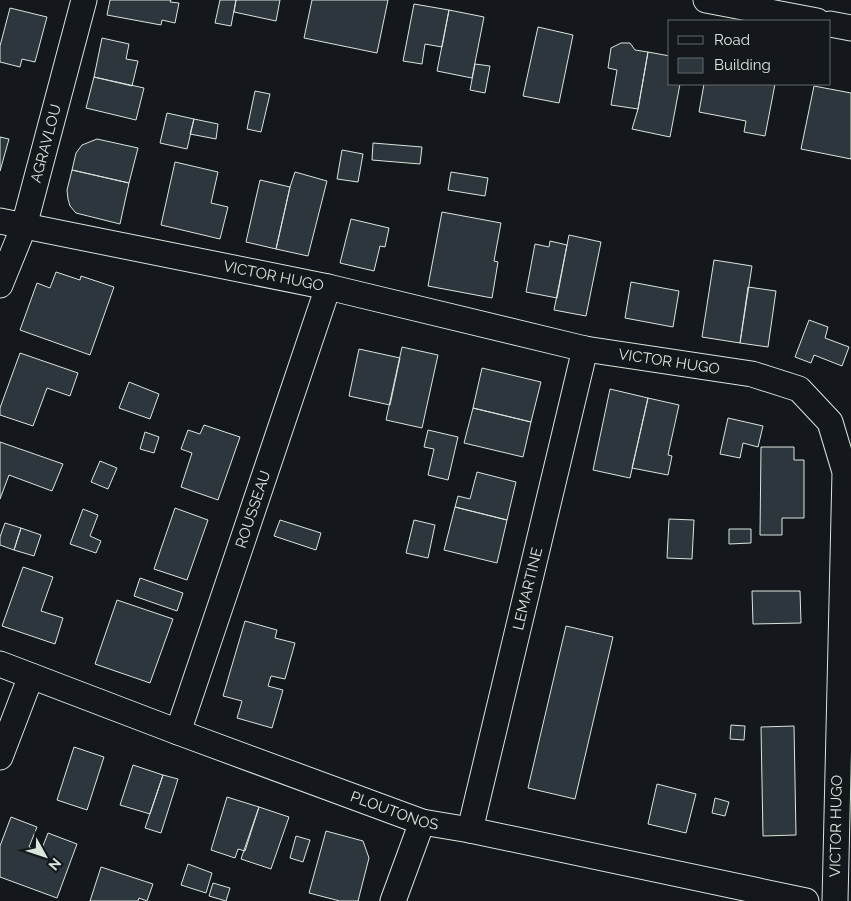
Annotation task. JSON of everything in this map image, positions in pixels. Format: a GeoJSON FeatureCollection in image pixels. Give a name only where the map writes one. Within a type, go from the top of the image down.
{"type":"FeatureCollection","features":[{"type":"Feature","properties":{"kind":"street","name":"AGRAVLOU"},"geometry":{"type":"LineString","coordinates":[[0,285],[12,224],[84,0]]}},
{"type":"Feature","properties":{"kind":"street"},"geometry":{"type":"LineString","coordinates":[[706,0],[812,20]]}},
{"type":"Feature","properties":{"kind":"street"},"geometry":{"type":"LineString","coordinates":[[831,24],[851,28]]}},
{"type":"Feature","properties":{"kind":"street","name":"VICTOR HUGO"},"geometry":{"type":"LineString","coordinates":[[12,224],[328,287],[585,349],[752,374],[800,389],[830,422],[845,472],[835,901]]}},
{"type":"Feature","properties":{"kind":"street","name":"ROUSSEAU"},"geometry":{"type":"LineString","coordinates":[[178,732],[328,287]]}},
{"type":"Feature","properties":{"kind":"street","name":"LEMARTINE"},"geometry":{"type":"LineString","coordinates":[[470,830],[585,349]]}},
{"type":"Feature","properties":{"kind":"street","name":"PLOUTONOS"},"geometry":{"type":"LineString","coordinates":[[0,664],[422,822],[470,830],[806,901]]}},
{"type":"Feature","properties":{"kind":"street"},"geometry":{"type":"LineString","coordinates":[[0,756],[32,676]]}},
{"type":"Feature","properties":{"kind":"street"},"geometry":{"type":"LineString","coordinates":[[393,901],[422,822]]}},
{"type":"Feature","properties":{"kind":"building"},"geometry":{"type":"Polygon","coordinates":[[[110,0],[171,0],[170,2],[179,3],[175,23],[162,20],[161,25],[107,15],[110,0]]]}},
{"type":"Feature","properties":{"kind":"building"},"geometry":{"type":"Polygon","coordinates":[[[220,0],[236,0],[231,26],[215,23],[220,0]]]}},
{"type":"Feature","properties":{"kind":"building"},"geometry":{"type":"Polygon","coordinates":[[[236,0],[280,0],[276,21],[234,12],[236,0]]]}},
{"type":"Feature","properties":{"kind":"building"},"geometry":{"type":"Polygon","coordinates":[[[312,0],[388,0],[377,53],[304,38],[312,0]]]}},
{"type":"Feature","properties":{"kind":"building"},"geometry":{"type":"Polygon","coordinates":[[[414,4],[449,10],[442,47],[425,44],[422,64],[403,61],[414,4]]]}},
{"type":"Feature","properties":{"kind":"building"},"geometry":{"type":"Polygon","coordinates":[[[10,8],[47,17],[35,62],[22,59],[20,67],[0,62],[0,46],[10,8]]]}},
{"type":"Feature","properties":{"kind":"building"},"geometry":{"type":"Polygon","coordinates":[[[449,10],[484,17],[472,78],[437,71],[449,10]]]}},
{"type":"Feature","properties":{"kind":"building"},"geometry":{"type":"Polygon","coordinates":[[[538,27],[573,35],[559,103],[523,96],[538,27]]]}},
{"type":"Feature","properties":{"kind":"building"},"geometry":{"type":"Polygon","coordinates":[[[102,38],[129,44],[126,59],[138,61],[132,86],[94,77],[102,38]]]}},
{"type":"Feature","properties":{"kind":"building"},"geometry":{"type":"Polygon","coordinates":[[[621,43],[630,43],[635,50],[648,52],[638,109],[611,105],[617,70],[608,68],[611,48],[621,43]]]}},
{"type":"Feature","properties":{"kind":"building"},"geometry":{"type":"Polygon","coordinates":[[[648,52],[668,56],[668,85],[680,85],[670,137],[632,129],[638,109],[648,52]]]}},
{"type":"Feature","properties":{"kind":"building"},"geometry":{"type":"Polygon","coordinates":[[[475,64],[490,66],[485,93],[470,90],[475,64]]]}},
{"type":"Feature","properties":{"kind":"building"},"geometry":{"type":"Polygon","coordinates":[[[94,77],[144,88],[136,120],[86,108],[94,77]]]}},
{"type":"Feature","properties":{"kind":"building"},"geometry":{"type":"Polygon","coordinates":[[[704,85],[775,85],[765,136],[744,132],[746,121],[699,112],[704,85]]]}},
{"type":"Feature","properties":{"kind":"building"},"geometry":{"type":"Polygon","coordinates":[[[814,86],[851,93],[851,159],[801,149],[814,86]]]}},
{"type":"Feature","properties":{"kind":"building"},"geometry":{"type":"Polygon","coordinates":[[[255,91],[270,94],[261,132],[247,129],[255,91]]]}},
{"type":"Feature","properties":{"kind":"building"},"geometry":{"type":"Polygon","coordinates":[[[167,113],[194,119],[187,149],[160,143],[167,113]]]}},
{"type":"Feature","properties":{"kind":"building"},"geometry":{"type":"Polygon","coordinates":[[[194,119],[218,124],[216,139],[190,134],[194,119]]]}},
{"type":"Feature","properties":{"kind":"building"},"geometry":{"type":"Polygon","coordinates":[[[0,137],[9,139],[0,171],[0,137]]]}},
{"type":"Feature","properties":{"kind":"building"},"geometry":{"type":"Polygon","coordinates":[[[97,139],[138,148],[129,183],[72,170],[76,153],[82,145],[97,139]]]}},
{"type":"Feature","properties":{"kind":"building"},"geometry":{"type":"Polygon","coordinates":[[[373,143],[422,147],[420,164],[372,160],[373,143]]]}},
{"type":"Feature","properties":{"kind":"building"},"geometry":{"type":"Polygon","coordinates":[[[342,150],[363,154],[358,182],[337,179],[342,150]]]}},
{"type":"Feature","properties":{"kind":"building"},"geometry":{"type":"Polygon","coordinates":[[[175,162],[218,172],[211,203],[228,207],[220,239],[161,225],[175,162]]]}},
{"type":"Feature","properties":{"kind":"building"},"geometry":{"type":"Polygon","coordinates":[[[72,170],[129,183],[120,224],[76,213],[70,206],[67,190],[72,170]]]}},
{"type":"Feature","properties":{"kind":"building"},"geometry":{"type":"Polygon","coordinates":[[[295,172],[327,181],[308,256],[276,249],[295,172]]]}},
{"type":"Feature","properties":{"kind":"building"},"geometry":{"type":"Polygon","coordinates":[[[451,172],[488,178],[485,196],[448,190],[451,172]]]}},
{"type":"Feature","properties":{"kind":"building"},"geometry":{"type":"Polygon","coordinates":[[[260,180],[290,187],[276,249],[246,242],[260,180]]]}},
{"type":"Feature","properties":{"kind":"building"},"geometry":{"type":"Polygon","coordinates":[[[442,212],[501,223],[494,261],[498,262],[492,298],[428,286],[442,212]]]}},
{"type":"Feature","properties":{"kind":"building"},"geometry":{"type":"Polygon","coordinates":[[[351,219],[389,228],[385,247],[380,246],[374,271],[340,263],[351,219]]]}},
{"type":"Feature","properties":{"kind":"building"},"geometry":{"type":"Polygon","coordinates":[[[569,235],[601,242],[586,316],[554,310],[569,235]]]}},
{"type":"Feature","properties":{"kind":"building"},"geometry":{"type":"Polygon","coordinates":[[[550,241],[567,245],[557,298],[526,292],[535,244],[549,247],[550,241]]]}},
{"type":"Feature","properties":{"kind":"building"},"geometry":{"type":"Polygon","coordinates":[[[714,260],[752,266],[740,343],[702,337],[714,260]]]}},
{"type":"Feature","properties":{"kind":"building"},"geometry":{"type":"Polygon","coordinates":[[[56,272],[80,280],[81,276],[114,287],[90,355],[20,330],[37,283],[50,288],[56,272]]]}},
{"type":"Feature","properties":{"kind":"building"},"geometry":{"type":"Polygon","coordinates":[[[631,282],[679,291],[673,327],[625,318],[631,282]]]}},
{"type":"Feature","properties":{"kind":"building"},"geometry":{"type":"Polygon","coordinates":[[[748,287],[776,291],[768,347],[740,343],[748,287]]]}},
{"type":"Feature","properties":{"kind":"building"},"geometry":{"type":"Polygon","coordinates":[[[809,320],[828,327],[825,338],[849,347],[842,366],[814,355],[811,363],[795,357],[809,320]]]}},
{"type":"Feature","properties":{"kind":"building"},"geometry":{"type":"Polygon","coordinates":[[[402,347],[438,355],[422,428],[386,420],[402,347]]]}},
{"type":"Feature","properties":{"kind":"building"},"geometry":{"type":"Polygon","coordinates":[[[359,349],[400,358],[390,405],[349,396],[359,349]]]}},
{"type":"Feature","properties":{"kind":"building"},"geometry":{"type":"Polygon","coordinates":[[[20,353],[78,373],[70,396],[47,388],[33,426],[0,415],[0,408],[20,353]]]}},
{"type":"Feature","properties":{"kind":"building"},"geometry":{"type":"Polygon","coordinates":[[[482,368],[541,382],[531,422],[473,408],[482,368]]]}},
{"type":"Feature","properties":{"kind":"building"},"geometry":{"type":"Polygon","coordinates":[[[129,382],[159,394],[150,419],[119,408],[129,382]]]}},
{"type":"Feature","properties":{"kind":"building"},"geometry":{"type":"Polygon","coordinates":[[[610,389],[648,398],[630,478],[593,470],[610,389]]]}},
{"type":"Feature","properties":{"kind":"building"},"geometry":{"type":"Polygon","coordinates":[[[648,398],[679,405],[668,455],[672,456],[668,475],[632,468],[648,398]]]}},
{"type":"Feature","properties":{"kind":"building"},"geometry":{"type":"Polygon","coordinates":[[[473,408],[531,422],[523,457],[464,443],[473,408]]]}},
{"type":"Feature","properties":{"kind":"building"},"geometry":{"type":"Polygon","coordinates":[[[728,418],[763,426],[758,447],[743,443],[740,458],[720,454],[728,418]]]}},
{"type":"Feature","properties":{"kind":"building"},"geometry":{"type":"Polygon","coordinates":[[[204,425],[240,437],[218,500],[181,487],[192,453],[181,449],[188,430],[200,434],[204,425]]]}},
{"type":"Feature","properties":{"kind":"building"},"geometry":{"type":"Polygon","coordinates":[[[428,430],[458,437],[448,480],[428,475],[434,449],[424,447],[428,430]]]}},
{"type":"Feature","properties":{"kind":"building"},"geometry":{"type":"Polygon","coordinates":[[[145,432],[159,437],[154,453],[140,449],[145,432]]]}},
{"type":"Feature","properties":{"kind":"building"},"geometry":{"type":"Polygon","coordinates":[[[0,442],[63,464],[52,491],[9,475],[0,499],[0,442]]]}},
{"type":"Feature","properties":{"kind":"building"},"geometry":{"type":"Polygon","coordinates":[[[761,447],[794,447],[794,460],[804,460],[804,518],[782,518],[782,535],[760,535],[761,447]]]}},
{"type":"Feature","properties":{"kind":"building"},"geometry":{"type":"Polygon","coordinates":[[[100,461],[117,468],[108,489],[91,482],[100,461]]]}},
{"type":"Feature","properties":{"kind":"building"},"geometry":{"type":"Polygon","coordinates":[[[477,472],[516,482],[507,520],[455,507],[458,496],[470,499],[477,472]]]}},
{"type":"Feature","properties":{"kind":"building"},"geometry":{"type":"Polygon","coordinates":[[[455,507],[507,520],[497,563],[444,550],[455,507]]]}},
{"type":"Feature","properties":{"kind":"building"},"geometry":{"type":"Polygon","coordinates":[[[175,508],[208,520],[187,580],[154,569],[175,508]]]}},
{"type":"Feature","properties":{"kind":"building"},"geometry":{"type":"Polygon","coordinates":[[[83,509],[98,515],[90,536],[101,541],[96,553],[70,544],[83,509]]]}},
{"type":"Feature","properties":{"kind":"building"},"geometry":{"type":"Polygon","coordinates":[[[669,519],[694,520],[692,559],[667,558],[669,519]]]}},
{"type":"Feature","properties":{"kind":"building"},"geometry":{"type":"Polygon","coordinates":[[[280,520],[321,533],[316,550],[274,536],[280,520]]]}},
{"type":"Feature","properties":{"kind":"building"},"geometry":{"type":"Polygon","coordinates":[[[414,520],[435,525],[428,558],[406,553],[414,520]]]}},
{"type":"Feature","properties":{"kind":"building"},"geometry":{"type":"Polygon","coordinates":[[[5,523],[21,528],[14,550],[0,545],[0,537],[5,523]]]}},
{"type":"Feature","properties":{"kind":"building"},"geometry":{"type":"Polygon","coordinates":[[[21,528],[41,535],[34,556],[14,550],[21,528]]]}},
{"type":"Feature","properties":{"kind":"building"},"geometry":{"type":"Polygon","coordinates":[[[729,529],[751,529],[751,543],[729,544],[729,529]]]}},
{"type":"Feature","properties":{"kind":"building"},"geometry":{"type":"Polygon","coordinates":[[[23,567],[53,577],[41,611],[63,618],[55,644],[2,626],[23,567]]]}},
{"type":"Feature","properties":{"kind":"building"},"geometry":{"type":"Polygon","coordinates":[[[140,578],[183,593],[177,611],[134,596],[140,578]]]}},
{"type":"Feature","properties":{"kind":"building"},"geometry":{"type":"Polygon","coordinates":[[[752,591],[800,591],[801,623],[753,624],[752,591]]]}},
{"type":"Feature","properties":{"kind":"building"},"geometry":{"type":"Polygon","coordinates":[[[117,600],[173,619],[150,683],[95,664],[117,600]]]}},
{"type":"Feature","properties":{"kind":"building"},"geometry":{"type":"Polygon","coordinates":[[[245,621],[277,630],[275,638],[295,643],[285,679],[271,676],[268,686],[283,690],[272,728],[237,718],[242,701],[223,696],[245,621]]]}},
{"type":"Feature","properties":{"kind":"building"},"geometry":{"type":"Polygon","coordinates":[[[566,626],[613,637],[575,799],[528,788],[566,626]]]}},
{"type":"Feature","properties":{"kind":"building"},"geometry":{"type":"Polygon","coordinates":[[[731,725],[745,726],[744,740],[730,739],[731,725]]]}},
{"type":"Feature","properties":{"kind":"building"},"geometry":{"type":"Polygon","coordinates":[[[794,726],[796,835],[763,836],[761,727],[794,726]]]}},
{"type":"Feature","properties":{"kind":"building"},"geometry":{"type":"Polygon","coordinates":[[[74,747],[104,757],[87,810],[57,800],[74,747]]]}},
{"type":"Feature","properties":{"kind":"building"},"geometry":{"type":"Polygon","coordinates":[[[133,765],[163,775],[150,814],[120,805],[133,765]]]}},
{"type":"Feature","properties":{"kind":"building"},"geometry":{"type":"Polygon","coordinates":[[[163,775],[178,779],[161,833],[145,828],[163,775]]]}},
{"type":"Feature","properties":{"kind":"building"},"geometry":{"type":"Polygon","coordinates":[[[657,784],[696,794],[686,833],[648,824],[657,784]]]}},
{"type":"Feature","properties":{"kind":"building"},"geometry":{"type":"Polygon","coordinates":[[[227,797],[259,807],[245,851],[238,849],[235,858],[211,850],[227,797]]]}},
{"type":"Feature","properties":{"kind":"building"},"geometry":{"type":"Polygon","coordinates":[[[715,798],[729,802],[725,816],[712,813],[715,798]]]}},
{"type":"Feature","properties":{"kind":"building"},"geometry":{"type":"Polygon","coordinates":[[[259,807],[289,817],[271,869],[241,859],[259,807]]]}},
{"type":"Feature","properties":{"kind":"building"},"geometry":{"type":"Polygon","coordinates":[[[11,817],[37,827],[29,847],[41,851],[48,833],[77,844],[57,898],[0,877],[0,846],[11,817]]]}},
{"type":"Feature","properties":{"kind":"building"},"geometry":{"type":"Polygon","coordinates":[[[326,831],[363,841],[369,858],[358,901],[340,901],[309,893],[326,831]]]}},
{"type":"Feature","properties":{"kind":"building"},"geometry":{"type":"Polygon","coordinates":[[[296,836],[310,840],[303,862],[290,858],[296,836]]]}},
{"type":"Feature","properties":{"kind":"building"},"geometry":{"type":"Polygon","coordinates":[[[188,864],[212,873],[206,893],[181,885],[188,864]]]}},
{"type":"Feature","properties":{"kind":"building"},"geometry":{"type":"Polygon","coordinates":[[[101,867],[153,884],[147,901],[139,898],[138,901],[90,901],[101,867]]]}},
{"type":"Feature","properties":{"kind":"building"},"geometry":{"type":"Polygon","coordinates":[[[213,883],[230,888],[226,901],[209,896],[213,883]]]}}]}
